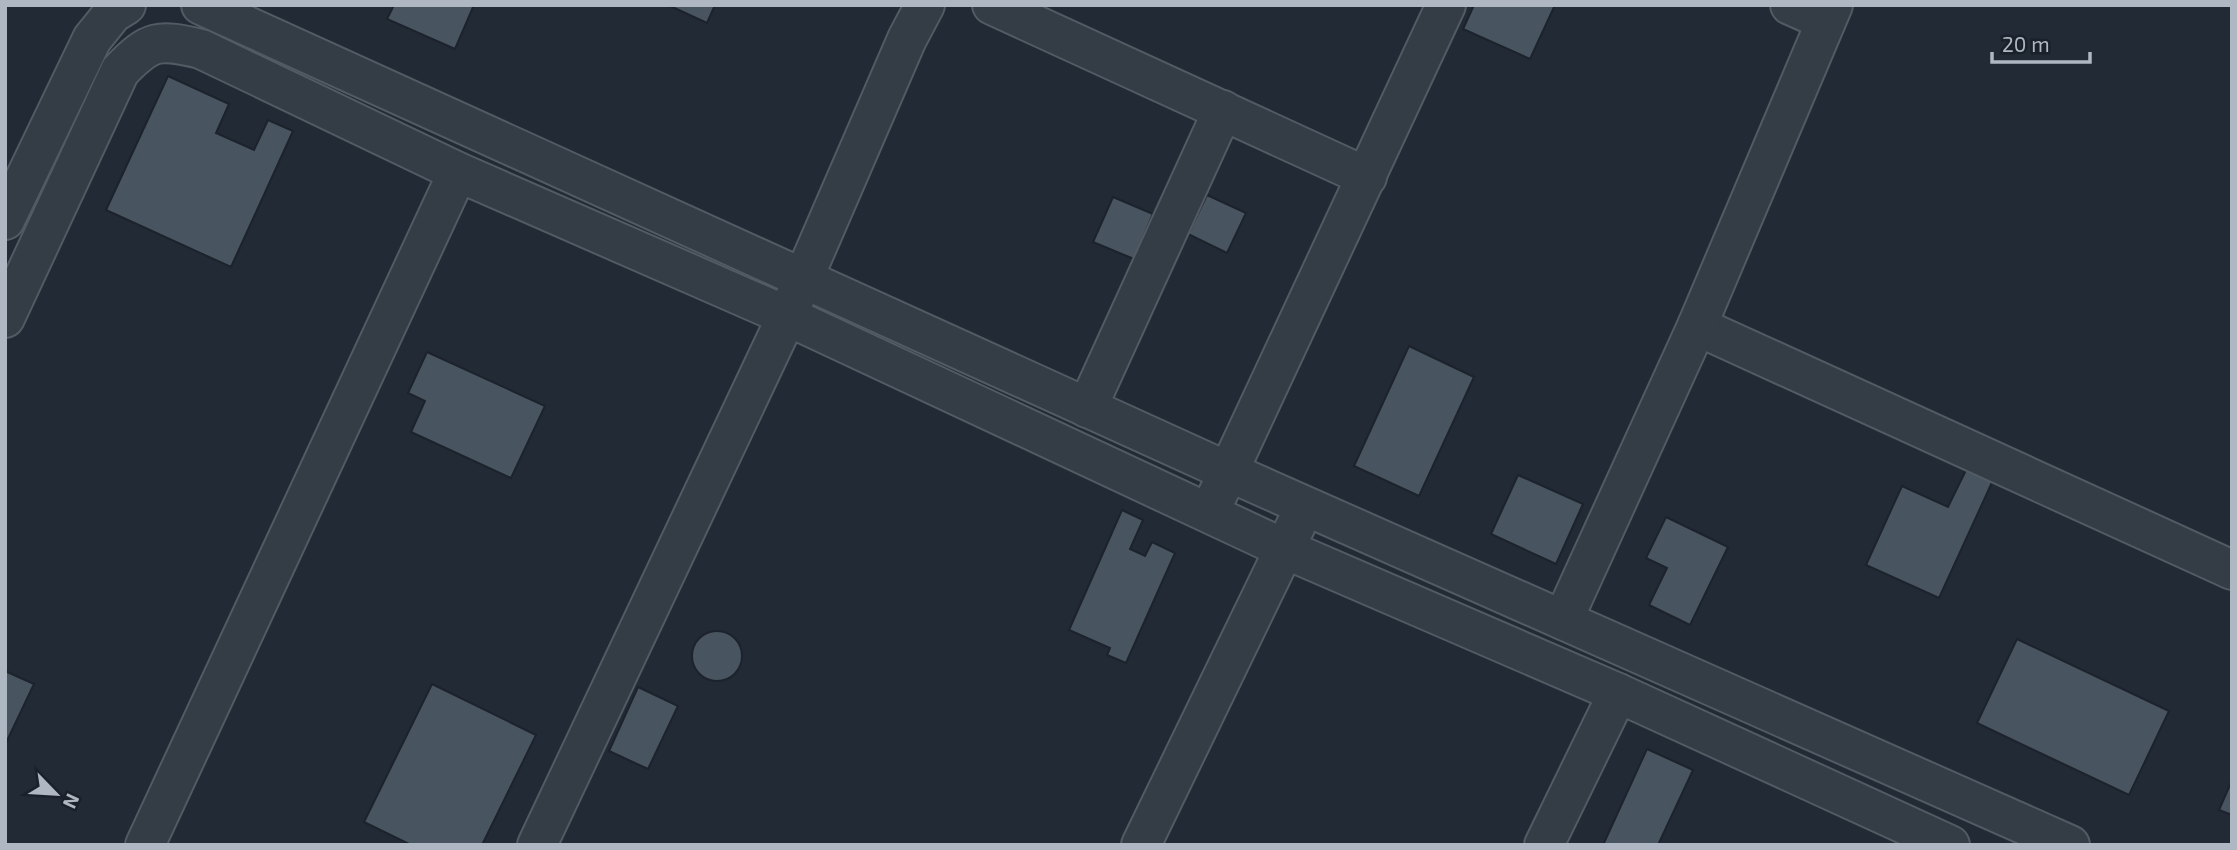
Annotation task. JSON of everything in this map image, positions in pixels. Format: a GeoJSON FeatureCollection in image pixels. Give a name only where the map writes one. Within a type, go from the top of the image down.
{"type":"FeatureCollection","features":[{"type":"Feature","properties":{"kind":"street"},"geometry":{"type":"LineString","coordinates":[[5,220],[92,39],[113,13],[126,5]]}},
{"type":"Feature","properties":{"kind":"street"},"geometry":{"type":"LineString","coordinates":[[138,5],[152,43]]}},
{"type":"Feature","properties":{"kind":"street"},"geometry":{"type":"LineString","coordinates":[[201,5],[1229,472],[2070,845]]}},
{"type":"Feature","properties":{"kind":"street"},"geometry":{"type":"LineString","coordinates":[[540,844],[787,316],[907,39],[925,5]]}},
{"type":"Feature","properties":{"kind":"street"},"geometry":{"type":"LineString","coordinates":[[992,5],[1367,177]]}},
{"type":"Feature","properties":{"kind":"street"},"geometry":{"type":"LineString","coordinates":[[1209,514],[1446,5]]}},
{"type":"Feature","properties":{"kind":"street"},"geometry":{"type":"LineString","coordinates":[[1563,620],[1697,326],[1829,13],[1790,5]]}},
{"type":"Feature","properties":{"kind":"street"},"geometry":{"type":"LineString","coordinates":[[5,318],[120,71],[152,43],[176,43],[201,49],[458,172],[787,316],[1285,549],[1618,693],[1944,844],[1961,795]]}},
{"type":"Feature","properties":{"kind":"street"},"geometry":{"type":"LineString","coordinates":[[1087,408],[1223,110]]}},
{"type":"Feature","properties":{"kind":"street"},"geometry":{"type":"LineString","coordinates":[[145,845],[458,172]]}},
{"type":"Feature","properties":{"kind":"street"},"geometry":{"type":"LineString","coordinates":[[1697,326],[2232,569]]}},
{"type":"Feature","properties":{"kind":"street"},"geometry":{"type":"LineString","coordinates":[[1141,845],[1306,506]]}},
{"type":"Feature","properties":{"kind":"street"},"geometry":{"type":"LineString","coordinates":[[1544,845],[1618,693]]}},
{"type":"Feature","properties":{"kind":"building"},"geometry":{"type":"Polygon","coordinates":[[[394,5],[474,5],[455,49],[387,19],[394,5]]]}},
{"type":"Feature","properties":{"kind":"building"},"geometry":{"type":"Polygon","coordinates":[[[668,5],[715,5],[707,23],[668,5]]]}},
{"type":"Feature","properties":{"kind":"building"},"geometry":{"type":"Polygon","coordinates":[[[1474,5],[1555,5],[1530,59],[1463,29],[1474,5]]]}},
{"type":"Feature","properties":{"kind":"building"},"geometry":{"type":"Polygon","coordinates":[[[168,76],[229,104],[216,133],[254,150],[268,120],[293,131],[231,267],[106,210],[168,76]]]}},
{"type":"Feature","properties":{"kind":"building"},"geometry":{"type":"Polygon","coordinates":[[[1207,195],[1246,213],[1227,253],[1188,234],[1207,195]]]}},
{"type":"Feature","properties":{"kind":"building"},"geometry":{"type":"Polygon","coordinates":[[[1113,197],[1153,214],[1134,259],[1093,242],[1113,197]]]}},
{"type":"Feature","properties":{"kind":"building"},"geometry":{"type":"Polygon","coordinates":[[[1409,346],[1474,377],[1419,496],[1354,466],[1409,346]]]}},
{"type":"Feature","properties":{"kind":"building"},"geometry":{"type":"Polygon","coordinates":[[[427,352],[545,406],[511,478],[411,432],[425,401],[408,393],[427,352]]]}},
{"type":"Feature","properties":{"kind":"building"},"geometry":{"type":"Polygon","coordinates":[[[1968,466],[1994,478],[1939,598],[1866,565],[1902,486],[1948,507],[1968,466]]]}},
{"type":"Feature","properties":{"kind":"building"},"geometry":{"type":"Polygon","coordinates":[[[1518,475],[1583,504],[1556,564],[1491,534],[1518,475]]]}},
{"type":"Feature","properties":{"kind":"building"},"geometry":{"type":"Polygon","coordinates":[[[1122,510],[1143,520],[1130,549],[1145,556],[1152,542],[1175,553],[1126,663],[1107,655],[1110,648],[1069,630],[1122,510]]]}},
{"type":"Feature","properties":{"kind":"building"},"geometry":{"type":"Polygon","coordinates":[[[1666,517],[1728,547],[1690,625],[1649,605],[1667,568],[1646,558],[1666,517]]]}},
{"type":"Feature","properties":{"kind":"building"},"geometry":{"type":"Polygon","coordinates":[[[717,631],[735,638],[742,656],[735,674],[717,681],[699,674],[692,656],[699,638],[717,631]]]}},
{"type":"Feature","properties":{"kind":"building"},"geometry":{"type":"Polygon","coordinates":[[[2017,639],[2169,711],[2129,795],[1977,723],[2017,639]]]}},
{"type":"Feature","properties":{"kind":"building"},"geometry":{"type":"Polygon","coordinates":[[[5,671],[34,684],[5,745],[5,671]]]}},
{"type":"Feature","properties":{"kind":"building"},"geometry":{"type":"Polygon","coordinates":[[[432,684],[536,735],[482,845],[411,845],[364,822],[432,684]]]}},
{"type":"Feature","properties":{"kind":"building"},"geometry":{"type":"Polygon","coordinates":[[[638,687],[678,706],[648,769],[609,751],[638,687]]]}},
{"type":"Feature","properties":{"kind":"building"},"geometry":{"type":"Polygon","coordinates":[[[1647,749],[1693,770],[1658,845],[1603,845],[1647,749]]]}},
{"type":"Feature","properties":{"kind":"building"},"geometry":{"type":"Polygon","coordinates":[[[2232,780],[2232,815],[2219,810],[2232,780]]]}}]}
